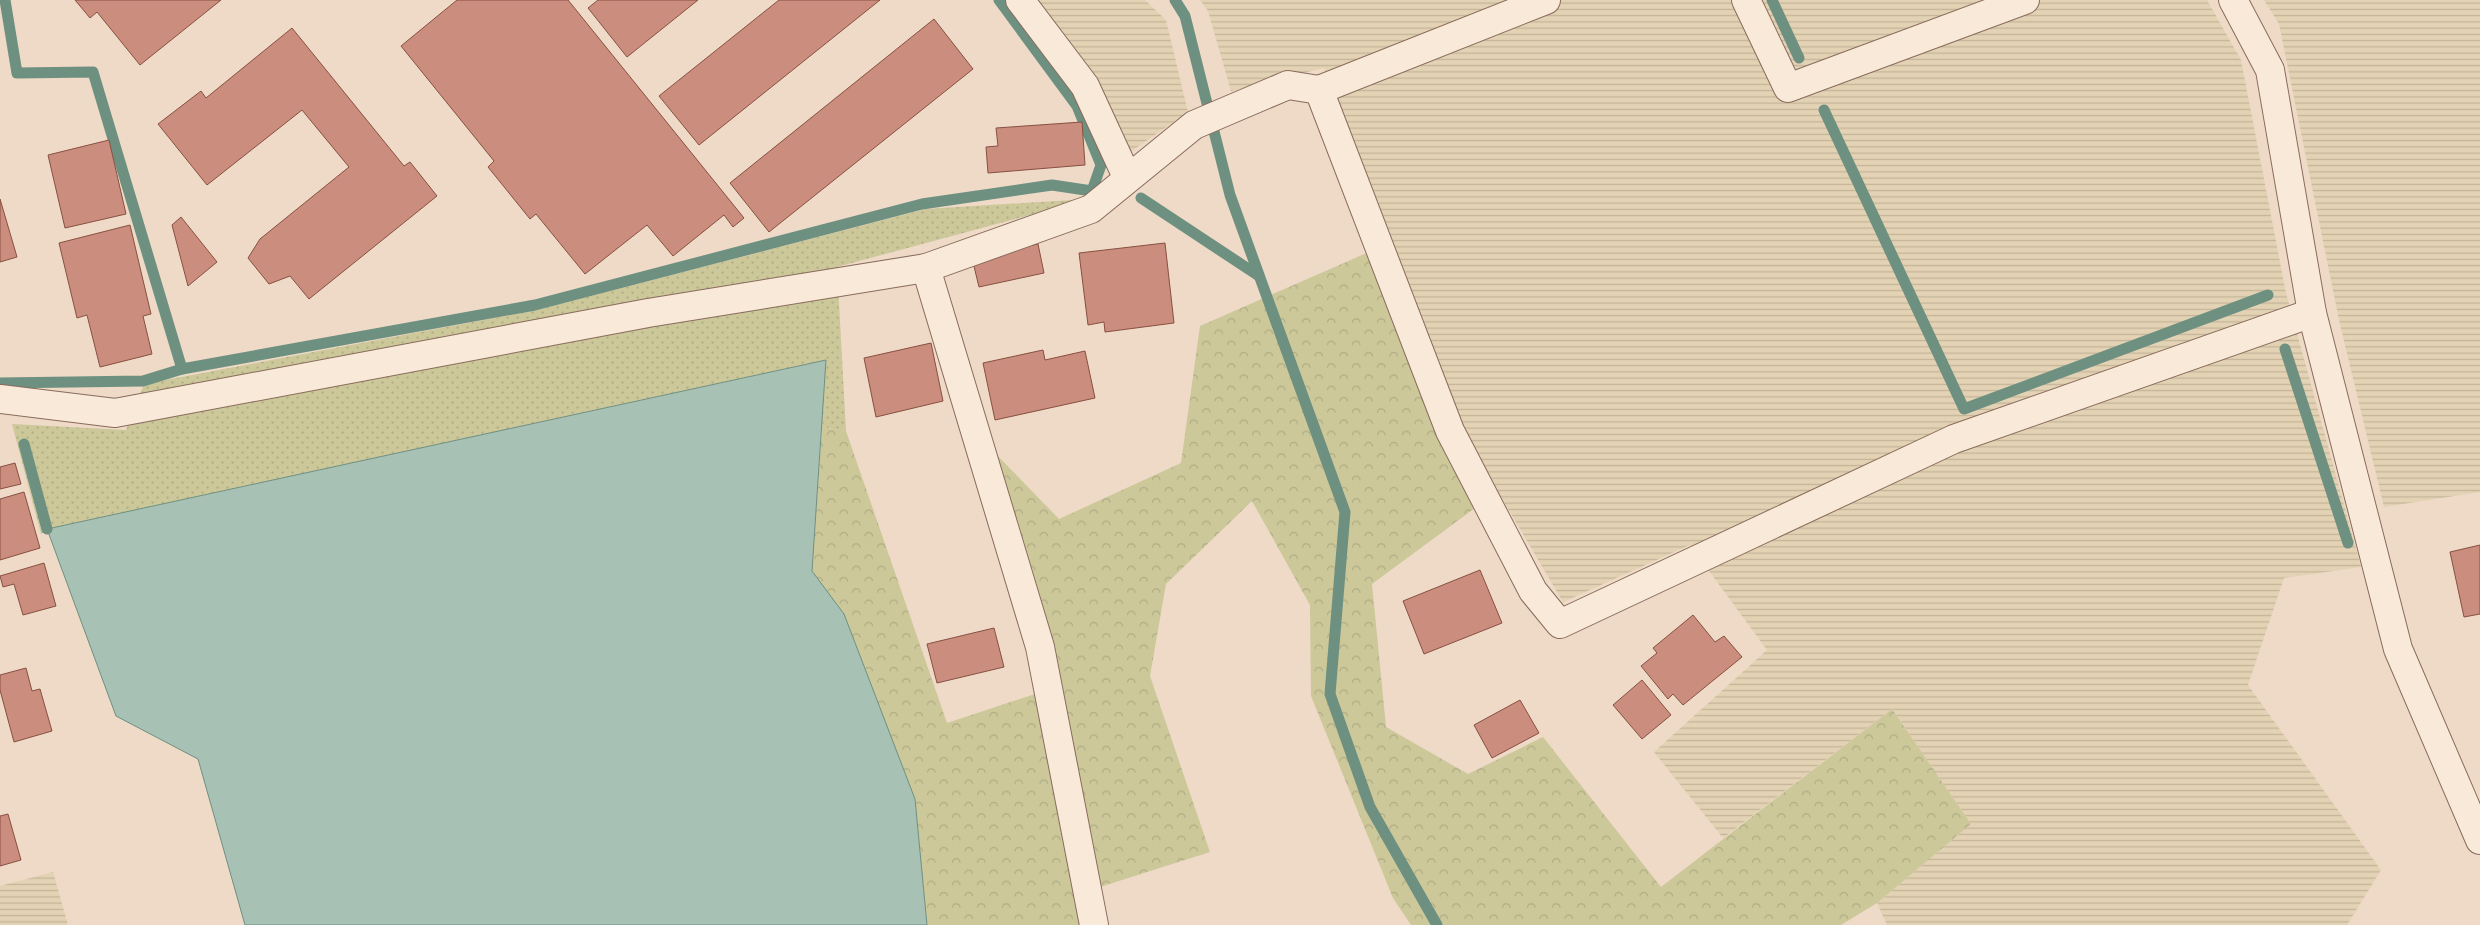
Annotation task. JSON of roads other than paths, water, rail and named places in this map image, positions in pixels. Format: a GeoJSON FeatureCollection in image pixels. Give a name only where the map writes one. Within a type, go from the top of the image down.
{"type":"FeatureCollection","features":[{"type":"Feature","properties":{"kind":"street"},"geometry":{"type":"LineString","coordinates":[[1020,0],[1085,86],[1127,177]]}},
{"type":"Feature","properties":{"kind":"street"},"geometry":{"type":"LineString","coordinates":[[0,399],[114,414],[648,312],[926,268],[1091,209],[1127,177],[1194,125],[1228,110],[1288,85],[1319,90],[1546,0]]}},
{"type":"Feature","properties":{"kind":"street"},"geometry":{"type":"LineString","coordinates":[[1746,0],[1788,88],[2025,0]]}},
{"type":"Feature","properties":{"kind":"street"},"geometry":{"type":"LineString","coordinates":[[2233,0],[2270,70],[2312,313],[2398,649],[2480,840]]}},
{"type":"Feature","properties":{"kind":"street"},"geometry":{"type":"LineString","coordinates":[[1319,90],[1450,431],[1533,591],[1560,624],[1954,439],[2312,313]]}},
{"type":"Feature","properties":{"kind":"street"},"geometry":{"type":"LineString","coordinates":[[926,268],[1040,648],[1094,925]]}},
{"type":"Feature","properties":{"kind":"waterway"},"geometry":{"type":"LineString","coordinates":[[0,383],[143,381],[182,369],[93,72],[17,73],[5,0]]}},
{"type":"Feature","properties":{"kind":"waterway"},"geometry":{"type":"LineString","coordinates":[[182,369],[535,305],[922,204],[1052,185],[1092,191],[1101,165],[1077,106],[999,0]]}},
{"type":"Feature","properties":{"kind":"waterway"},"geometry":{"type":"LineString","coordinates":[[1175,0],[1185,16],[1230,195],[1345,512],[1330,694],[1370,807],[1437,925]]}},
{"type":"Feature","properties":{"kind":"waterway"},"geometry":{"type":"LineString","coordinates":[[1772,0],[1799,58]]}},
{"type":"Feature","properties":{"kind":"waterway"},"geometry":{"type":"LineString","coordinates":[[1824,110],[1964,409],[2268,295]]}},
{"type":"Feature","properties":{"kind":"waterway"},"geometry":{"type":"LineString","coordinates":[[1141,198],[1259,276]]}},
{"type":"Feature","properties":{"kind":"waterway"},"geometry":{"type":"LineString","coordinates":[[2285,349],[2348,543]]}},
{"type":"Feature","properties":{"kind":"waterway"},"geometry":{"type":"LineString","coordinates":[[24,444],[47,529]]}}]}
